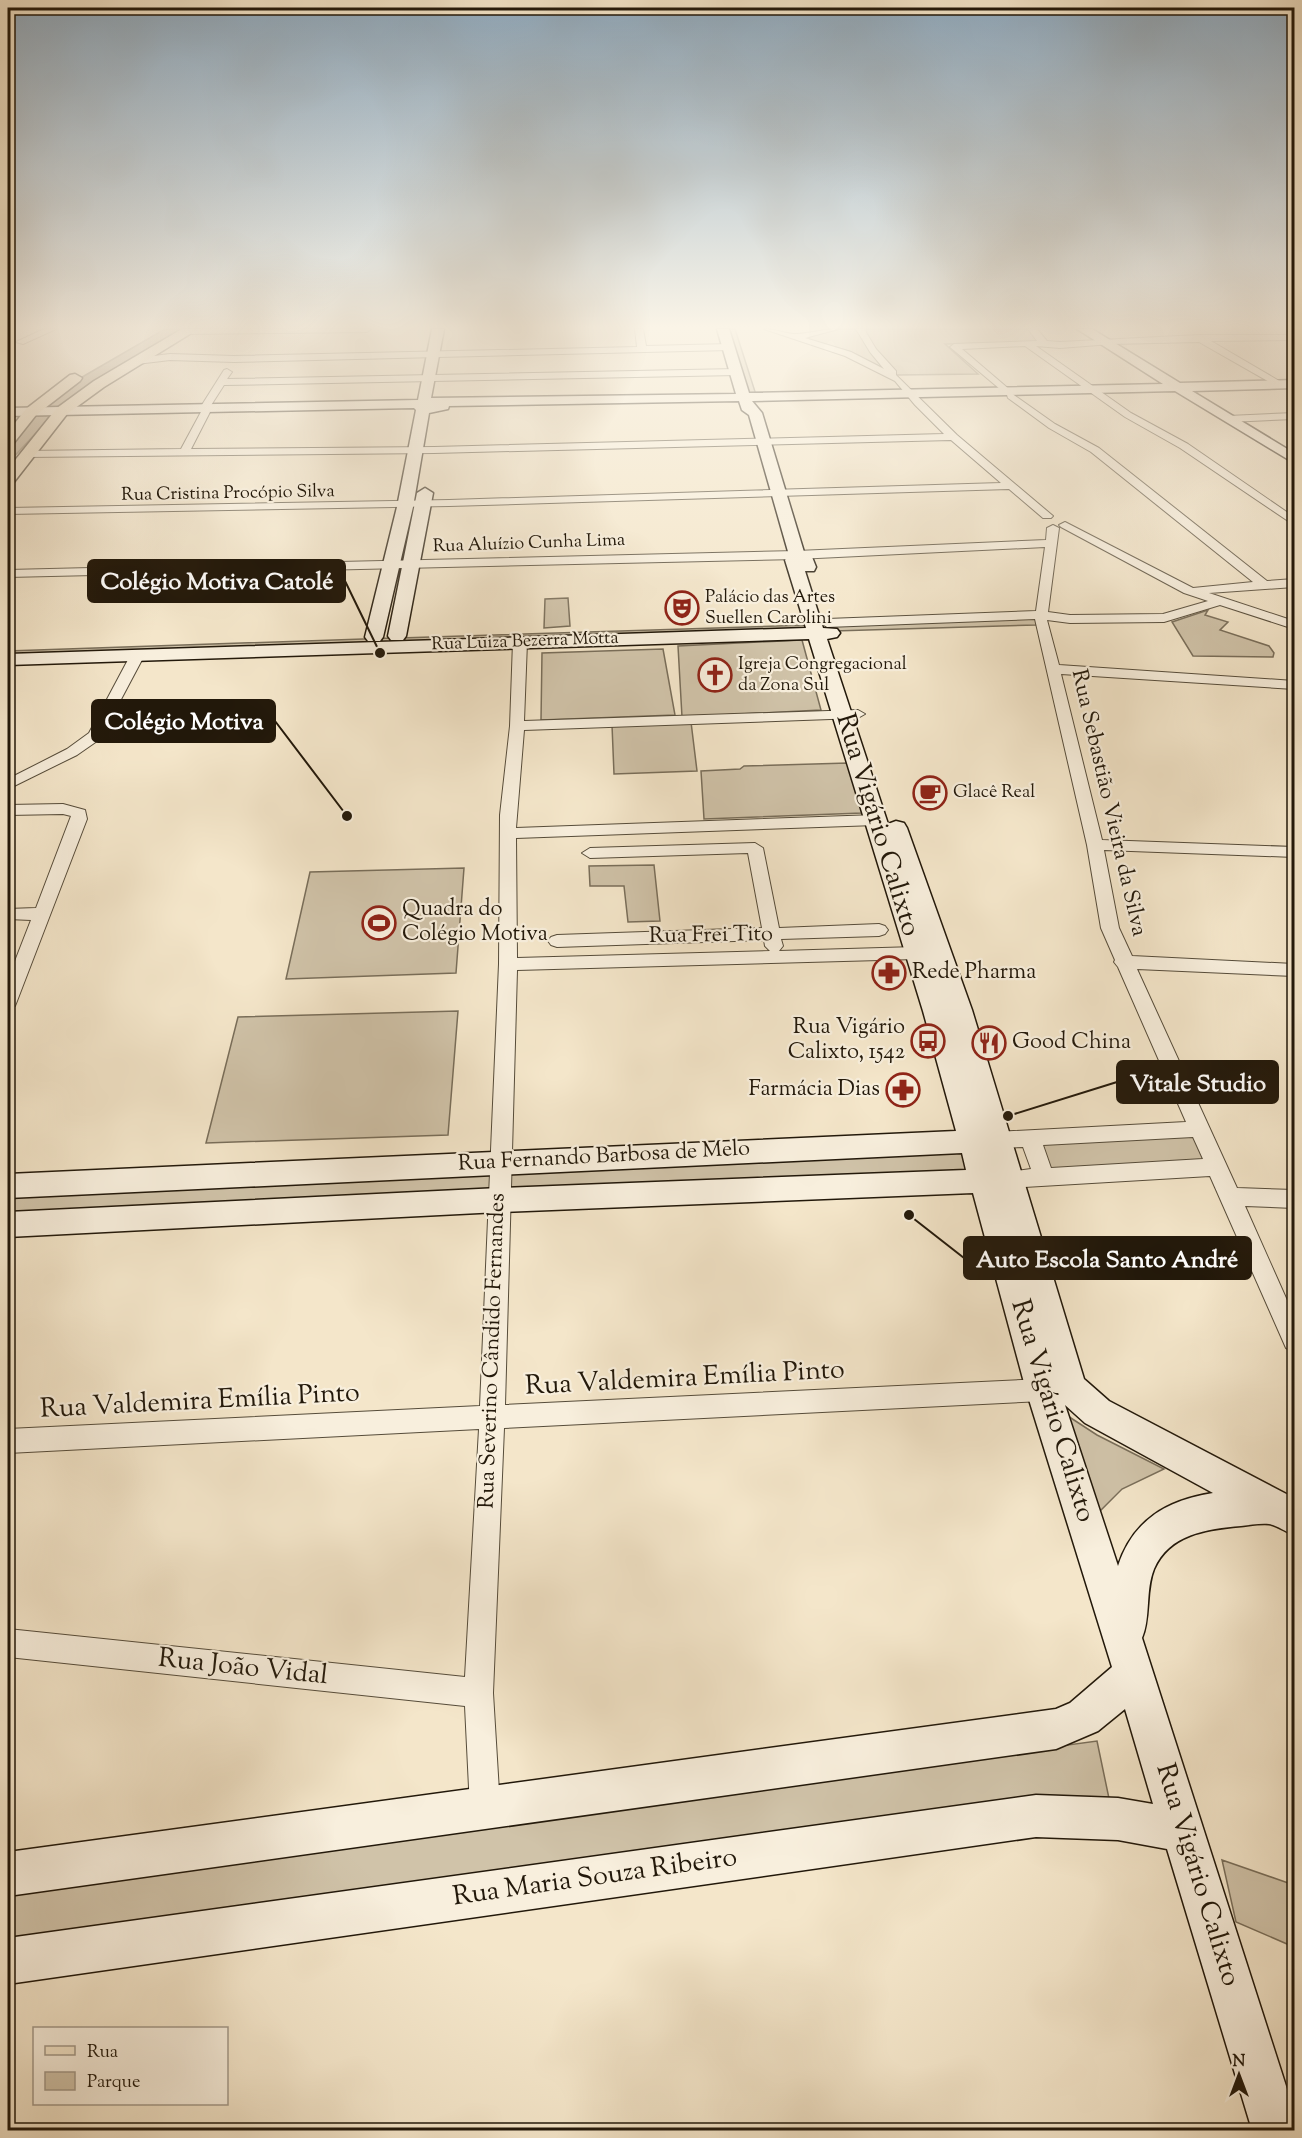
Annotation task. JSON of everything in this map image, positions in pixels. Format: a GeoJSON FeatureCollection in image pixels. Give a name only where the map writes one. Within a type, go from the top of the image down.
{"type":"FeatureCollection","features":[{"type":"Feature","properties":{"kind":"main road"},"geometry":{"type":"LineString","coordinates":[[8,441],[18,429]]}},
{"type":"Feature","properties":{"kind":"main road"},"geometry":{"type":"LineString","coordinates":[[8,479],[46,429]]}},
{"type":"Feature","properties":{"kind":"main road"},"geometry":{"type":"LineString","coordinates":[[374,637],[406,505],[415,450],[423,429]]}},
{"type":"Feature","properties":{"kind":"main road"},"geometry":{"type":"LineString","coordinates":[[397,636],[434,450],[433,429]]}},
{"type":"Feature","properties":{"kind":"main road","name":"Rua Vigário Calixto"},"geometry":{"type":"LineString","coordinates":[[761,429],[797,555],[793,560],[821,628],[850,714],[936,937],[1043,1390],[1276,2130]]}},
{"type":"Feature","properties":{"kind":"main road"},"geometry":{"type":"LineString","coordinates":[[1248,429],[1294,459]]}},
{"type":"Feature","properties":{"kind":"main road"},"geometry":{"type":"LineString","coordinates":[[1251,429],[1294,452]]}},
{"type":"Feature","properties":{"kind":"main road","name":"Rua Luiza Bezerra Motta"},"geometry":{"type":"LineString","coordinates":[[8,650],[148,652],[520,642],[821,628]]}},
{"type":"Feature","properties":{"kind":"main road","name":"Rua Luiza Bezerra Motta"},"geometry":{"type":"LineString","coordinates":[[8,660],[397,636],[704,632]]}},
{"type":"Feature","properties":{"kind":"main road","name":"Rua Vigário Calixto"},"geometry":{"type":"LineString","coordinates":[[850,714],[876,820],[916,953],[985,1142]]}},
{"type":"Feature","properties":{"kind":"main road","name":"Rua Fernando Barbosa de Melo"},"geometry":{"type":"LineString","coordinates":[[8,1186],[752,1150],[985,1142]]}},
{"type":"Feature","properties":{"kind":"main road","name":"Rua Vigário Calixto"},"geometry":{"type":"LineString","coordinates":[[995,1180],[1070,1388],[1097,1412],[1283,1511]]}},
{"type":"Feature","properties":{"kind":"main road","name":"Rua Fernando Barbosa de Melo"},"geometry":{"type":"LineString","coordinates":[[8,1224],[499,1200],[995,1180]]}},
{"type":"Feature","properties":{"kind":"main road"},"geometry":{"type":"LineString","coordinates":[[8,1874],[1056,1729],[1084,1717],[1129,1658],[1132,1581],[1147,1545],[1173,1522],[1219,1509],[1283,1511]]}},
{"type":"Feature","properties":{"kind":"main road","name":"Rua Maria Souza Ribeiro"},"geometry":{"type":"LineString","coordinates":[[8,1961],[1036,1816],[1118,1819],[1183,1830]]}},
{"type":"Feature","properties":{"kind":"street"},"geometry":{"type":"LineString","coordinates":[[185,452],[196,429]]}},
{"type":"Feature","properties":{"kind":"street"},"geometry":{"type":"LineString","coordinates":[[945,429],[1011,486],[1054,528],[1188,590],[1294,625]]}},
{"type":"Feature","properties":{"kind":"street"},"geometry":{"type":"LineString","coordinates":[[1057,429],[1095,450],[1264,585]]}},
{"type":"Feature","properties":{"kind":"street"},"geometry":{"type":"LineString","coordinates":[[1150,429],[1184,446],[1294,522]]}},
{"type":"Feature","properties":{"kind":"street"},"geometry":{"type":"LineString","coordinates":[[27,454],[434,450],[953,437]]}},
{"type":"Feature","properties":{"kind":"street","name":"Rua Cristina Procópio Silva"},"geometry":{"type":"LineString","coordinates":[[8,512],[112,512],[406,505],[1011,486]]}},
{"type":"Feature","properties":{"kind":"street","name":"Rua Cristina Procópio Silva"},"geometry":{"type":"LineString","coordinates":[[8,518],[112,512]]}},
{"type":"Feature","properties":{"kind":"street","name":"Rua Aluízio Cunha Lima"},"geometry":{"type":"LineString","coordinates":[[8,574],[797,555],[1054,528]]}},
{"type":"Feature","properties":{"kind":"street","name":"Rua Sebastião Vieira da Silva"},"geometry":{"type":"LineString","coordinates":[[1054,528],[1042,621],[1095,845],[1110,928],[1294,1341]]}},
{"type":"Feature","properties":{"kind":"street"},"geometry":{"type":"LineString","coordinates":[[1188,590],[1294,583]]}},
{"type":"Feature","properties":{"kind":"street","name":"Rua Luiza Bezerra Motta"},"geometry":{"type":"LineString","coordinates":[[821,628],[1164,618],[1219,601]]}},
{"type":"Feature","properties":{"kind":"street","name":"Rua Severino Cândido Fernandes"},"geometry":{"type":"LineString","coordinates":[[485,1808],[479,1693],[492,1419],[508,964],[507,833],[517,726],[520,642]]}},
{"type":"Feature","properties":{"kind":"street"},"geometry":{"type":"LineString","coordinates":[[8,785],[72,752],[95,736],[148,652]]}},
{"type":"Feature","properties":{"kind":"street"},"geometry":{"type":"LineString","coordinates":[[1053,669],[1294,685]]}},
{"type":"Feature","properties":{"kind":"street"},"geometry":{"type":"LineString","coordinates":[[517,726],[850,714]]}},
{"type":"Feature","properties":{"kind":"street"},"geometry":{"type":"LineString","coordinates":[[8,810],[63,809],[79,813],[79,819],[8,1001]]}},
{"type":"Feature","properties":{"kind":"street"},"geometry":{"type":"LineString","coordinates":[[507,833],[876,820]]}},
{"type":"Feature","properties":{"kind":"street"},"geometry":{"type":"LineString","coordinates":[[1095,845],[1294,852]]}},
{"type":"Feature","properties":{"kind":"street"},"geometry":{"type":"LineString","coordinates":[[590,853],[755,848],[776,957]]}},
{"type":"Feature","properties":{"kind":"street"},"geometry":{"type":"LineString","coordinates":[[8,914],[41,914]]}},
{"type":"Feature","properties":{"kind":"street"},"geometry":{"type":"LineString","coordinates":[[557,940],[879,930]]}},
{"type":"Feature","properties":{"kind":"street","name":"Rua Frei Tito"},"geometry":{"type":"LineString","coordinates":[[508,964],[916,953]]}},
{"type":"Feature","properties":{"kind":"street"},"geometry":{"type":"LineString","coordinates":[[1124,962],[1294,970]]}},
{"type":"Feature","properties":{"kind":"street","name":"Rua Fernando Barbosa de Melo"},"geometry":{"type":"LineString","coordinates":[[985,1142],[1200,1129]]}},
{"type":"Feature","properties":{"kind":"street"},"geometry":{"type":"LineString","coordinates":[[1031,1138],[1044,1178]]}},
{"type":"Feature","properties":{"kind":"street"},"geometry":{"type":"LineString","coordinates":[[995,1180],[1218,1167]]}},
{"type":"Feature","properties":{"kind":"street"},"geometry":{"type":"LineString","coordinates":[[1231,1197],[1294,1199]]}},
{"type":"Feature","properties":{"kind":"street","name":"Rua Valdemira Emília Pinto"},"geometry":{"type":"LineString","coordinates":[[8,1441],[492,1419],[1043,1390]]}},
{"type":"Feature","properties":{"kind":"street","name":"Rua João Vidal"},"geometry":{"type":"LineString","coordinates":[[8,1643],[479,1693]]}},
{"type":"Feature","properties":{"kind":"green space"},"geometry":{"type":"Polygon","coordinates":[[[568,598],[570,626],[544,628],[545,599],[568,598]]]}},
{"type":"Feature","properties":{"kind":"green space"},"geometry":{"type":"Polygon","coordinates":[[[1208,610],[1205,615],[1228,622],[1220,630],[1269,646],[1274,653],[1273,657],[1193,656],[1172,622],[1208,610]]]}},
{"type":"Feature","properties":{"kind":"green space"},"geometry":{"type":"Polygon","coordinates":[[[1038,616],[1036,625],[834,631],[832,625],[1038,616]]]}},
{"type":"Feature","properties":{"kind":"green space"},"geometry":{"type":"Polygon","coordinates":[[[809,625],[811,632],[398,644],[400,638],[809,625]]]}},
{"type":"Feature","properties":{"kind":"green space"},"geometry":{"type":"Polygon","coordinates":[[[392,638],[392,644],[8,658],[8,651],[392,638]]]}},
{"type":"Feature","properties":{"kind":"green space"},"geometry":{"type":"Polygon","coordinates":[[[802,640],[821,710],[682,717],[678,646],[802,640]]]}},
{"type":"Feature","properties":{"kind":"green space"},"geometry":{"type":"Polygon","coordinates":[[[663,649],[675,715],[541,720],[542,653],[663,649]]]}},
{"type":"Feature","properties":{"kind":"green space"},"geometry":{"type":"Polygon","coordinates":[[[691,722],[697,771],[614,774],[612,725],[691,722]]]}},
{"type":"Feature","properties":{"kind":"green space"},"geometry":{"type":"Polygon","coordinates":[[[848,763],[862,813],[704,819],[701,771],[740,769],[744,766],[848,763]]]}},
{"type":"Feature","properties":{"kind":"green space"},"geometry":{"type":"Polygon","coordinates":[[[654,865],[660,921],[628,922],[624,886],[590,886],[589,866],[654,865]]]}},
{"type":"Feature","properties":{"kind":"green space","name":"Quadra do Colégio Motiva"},"geometry":{"type":"Polygon","coordinates":[[[464,868],[456,973],[286,979],[310,872],[464,868]]]}},
{"type":"Feature","properties":{"kind":"green space"},"geometry":{"type":"Polygon","coordinates":[[[458,1011],[448,1135],[206,1143],[238,1017],[458,1011]]]}},
{"type":"Feature","properties":{"kind":"green space"},"geometry":{"type":"Polygon","coordinates":[[[1198,1135],[1212,1163],[1050,1173],[1039,1143],[1198,1135]]]}},
{"type":"Feature","properties":{"kind":"green space"},"geometry":{"type":"Polygon","coordinates":[[[964,1148],[970,1176],[506,1195],[503,1164],[964,1148]]]}},
{"type":"Feature","properties":{"kind":"green space"},"geometry":{"type":"Polygon","coordinates":[[[494,1165],[491,1196],[8,1219],[8,1190],[494,1165]]]}},
{"type":"Feature","properties":{"kind":"green space"},"geometry":{"type":"Polygon","coordinates":[[[1054,1407],[1097,1435],[1164,1469],[1122,1489],[1090,1521],[1054,1407]]]}},
{"type":"Feature","properties":{"kind":"green space"},"geometry":{"type":"Polygon","coordinates":[[[1097,1741],[1111,1808],[1033,1801],[8,1946],[8,1890],[1097,1741]]]}},
{"type":"Feature","properties":{"kind":"green space"},"geometry":{"type":"Polygon","coordinates":[[[1222,1860],[1294,1885],[1294,1947],[1236,1922],[1222,1860]]]}},
{"type":"Feature","properties":{"kind":"shaded area"},"geometry":{"type":"Polygon","coordinates":[[[22,429],[40,429],[8,463],[8,445],[22,429]]]}},
{"type":"Feature","properties":{"kind":"place","name":"Palácio das Artes Suellen Carolini"},"geometry":{"type":"Point","coordinates":[682,608]}},
{"type":"Feature","properties":{"kind":"place","name":"Colégio Motiva Catolé"},"geometry":{"type":"Point","coordinates":[380,653]}},
{"type":"Feature","properties":{"kind":"place","name":"Igreja Congregacional da Zona Sul"},"geometry":{"type":"Point","coordinates":[715,675]}},
{"type":"Feature","properties":{"kind":"place","name":"Glacê Real"},"geometry":{"type":"Point","coordinates":[930,793]}},
{"type":"Feature","properties":{"kind":"place","name":"Colégio Motiva"},"geometry":{"type":"Point","coordinates":[347,816]}},
{"type":"Feature","properties":{"kind":"place","name":"Quadra do Colégio Motiva"},"geometry":{"type":"Point","coordinates":[379,923]}},
{"type":"Feature","properties":{"kind":"place","name":"Rede Pharma"},"geometry":{"type":"Point","coordinates":[889,973]}},
{"type":"Feature","properties":{"kind":"place","name":"Rua Vigário Calixto, 1542"},"geometry":{"type":"Point","coordinates":[928,1041]}},
{"type":"Feature","properties":{"kind":"place","name":"Good China"},"geometry":{"type":"Point","coordinates":[989,1043]}},
{"type":"Feature","properties":{"kind":"place","name":"Farmácia Dias"},"geometry":{"type":"Point","coordinates":[903,1090]}},
{"type":"Feature","properties":{"kind":"place","name":"Vitale Studio"},"geometry":{"type":"Point","coordinates":[1008,1116]}},
{"type":"Feature","properties":{"kind":"place","name":"Auto Escola Santo André"},"geometry":{"type":"Point","coordinates":[909,1215]}}]}
